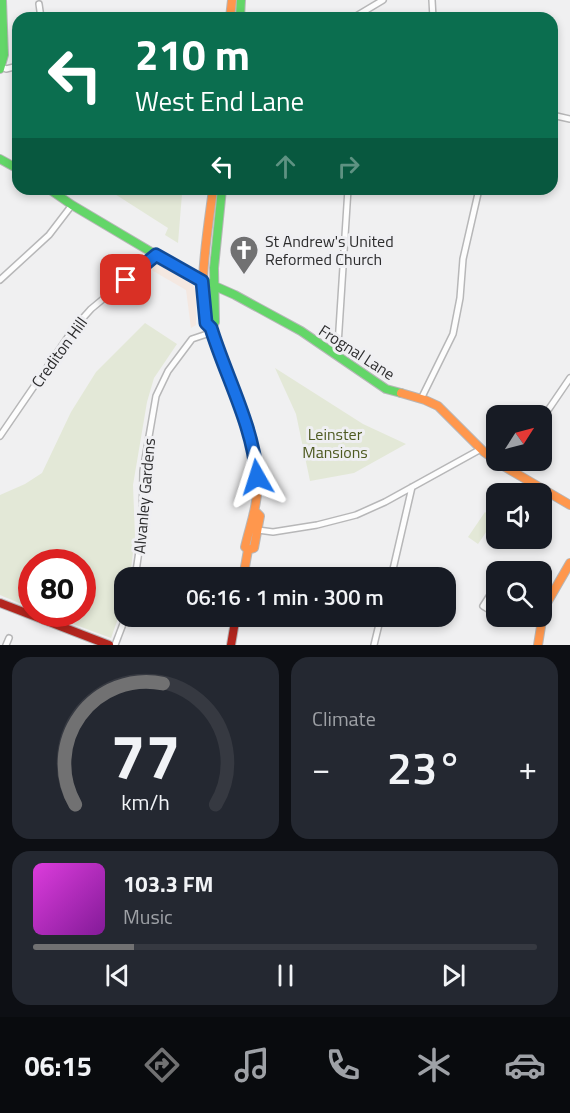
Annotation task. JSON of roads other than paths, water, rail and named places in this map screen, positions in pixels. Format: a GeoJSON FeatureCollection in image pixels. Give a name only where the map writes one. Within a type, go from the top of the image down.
{"type":"FeatureCollection","features":[{"type":"Feature","properties":{"kind":"main road"},"geometry":{"type":"LineString","coordinates":[[1,68],[4,55],[2,0]]}},
{"type":"Feature","properties":{"kind":"main road","name":"Frognal Lane"},"geometry":{"type":"LineString","coordinates":[[57,195],[202,281],[235,295],[301,331],[386,389],[400,395],[432,402],[444,411],[481,449],[570,505]]}},
{"type":"Feature","properties":{"kind":"main road"},"geometry":{"type":"LineString","coordinates":[[212,195],[202,281],[206,323],[212,330],[252,443],[257,477],[255,511],[251,516],[245,547],[248,550],[245,567]]}},
{"type":"Feature","properties":{"kind":"main road"},"geometry":{"type":"LineString","coordinates":[[212,330],[214,322],[213,285],[221,195]]}},
{"type":"Feature","properties":{"kind":"main road"},"geometry":{"type":"LineString","coordinates":[[248,550],[254,549],[260,516],[255,511]]}},
{"type":"Feature","properties":{"kind":"main road"},"geometry":{"type":"LineString","coordinates":[[552,594],[570,564]]}},
{"type":"Feature","properties":{"kind":"main road"},"geometry":{"type":"LineString","coordinates":[[0,603],[109,645]]}},
{"type":"Feature","properties":{"kind":"main road"},"geometry":{"type":"LineString","coordinates":[[231,645],[234,627]]}},
{"type":"Feature","properties":{"kind":"main road"},"geometry":{"type":"LineString","coordinates":[[538,645],[540,627]]}},
{"type":"Feature","properties":{"kind":"street"},"geometry":{"type":"LineString","coordinates":[[363,12],[383,0]]}},
{"type":"Feature","properties":{"kind":"street"},"geometry":{"type":"LineString","coordinates":[[39,4],[40,12]]}},
{"type":"Feature","properties":{"kind":"street"},"geometry":{"type":"LineString","coordinates":[[335,354],[338,345],[343,287],[348,195]]}},
{"type":"Feature","properties":{"kind":"street"},"geometry":{"type":"LineString","coordinates":[[421,399],[453,334],[460,298],[463,259],[478,195]]}},
{"type":"Feature","properties":{"kind":"street"},"geometry":{"type":"LineString","coordinates":[[0,280],[49,236],[72,205]]}},
{"type":"Feature","properties":{"kind":"street","name":"Crediton Hill"},"geometry":{"type":"LineString","coordinates":[[0,436],[74,328],[91,309],[156,255]]}},
{"type":"Feature","properties":{"kind":"street","name":"Alvanley Gardens"},"geometry":{"type":"LineString","coordinates":[[137,567],[142,531],[143,471],[156,396],[168,371],[192,339],[212,330]]}},
{"type":"Feature","properties":{"kind":"street"},"geometry":{"type":"LineString","coordinates":[[552,405],[570,378]]}},
{"type":"Feature","properties":{"kind":"street"},"geometry":{"type":"LineString","coordinates":[[257,530],[273,532],[317,525],[346,517],[385,502],[481,449]]}},
{"type":"Feature","properties":{"kind":"street"},"geometry":{"type":"LineString","coordinates":[[394,567],[412,487]]}},
{"type":"Feature","properties":{"kind":"street"},"geometry":{"type":"LineString","coordinates":[[115,645],[122,627]]}},
{"type":"Feature","properties":{"kind":"street"},"geometry":{"type":"LineString","coordinates":[[374,645],[378,627]]}},
{"type":"Feature","properties":{"kind":"street"},"geometry":{"type":"LineString","coordinates":[[6,645],[9,638]]}},
{"type":"Feature","properties":{"kind":"place","name":"St Andrew's United Reformed Church"},"geometry":{"type":"Point","coordinates":[244,276]}},
{"type":"Feature","properties":{"kind":"park label","name":"Leinster Mansions"},"geometry":{"type":"Point","coordinates":[335,443]}}]}
